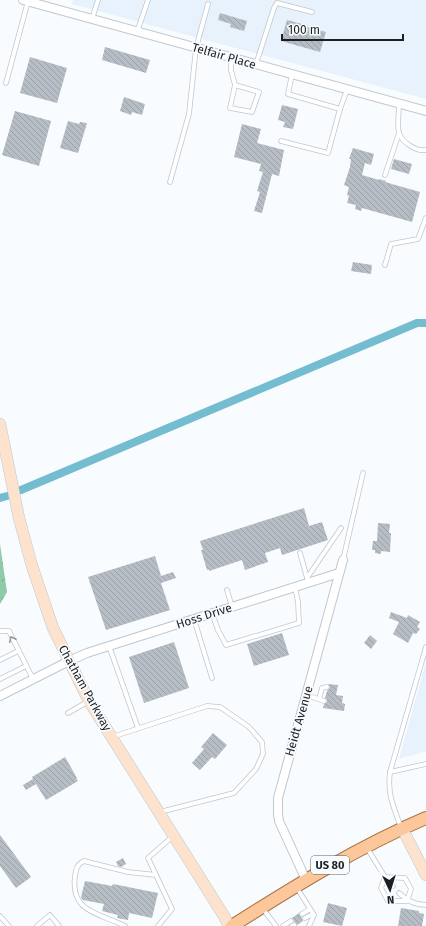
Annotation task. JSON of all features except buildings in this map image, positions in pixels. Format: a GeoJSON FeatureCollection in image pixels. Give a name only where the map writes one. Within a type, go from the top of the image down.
{"type":"FeatureCollection","features":[{"type":"Feature","properties":{"kind":"main road","name":"Chatham Parkway"},"geometry":{"type":"LineString","coordinates":[[0,424],[19,518],[32,566],[50,621],[68,661],[89,701],[229,926]]}},
{"type":"Feature","properties":{"kind":"main road","name":"US 80"},"geometry":{"type":"LineString","coordinates":[[232,926],[301,883],[366,846],[426,818]]}},
{"type":"Feature","properties":{"kind":"main road"},"geometry":{"type":"LineString","coordinates":[[402,828],[426,875]]}},
{"type":"Feature","properties":{"kind":"street","name":"Telfair Place"},"geometry":{"type":"LineString","coordinates":[[25,1],[426,111]]}},
{"type":"Feature","properties":{"kind":"street","name":"Heidt Avenue"},"geometry":{"type":"LineString","coordinates":[[301,883],[281,827],[278,810],[280,789],[343,560]]}},
{"type":"Feature","properties":{"kind":"street","name":"Hoss Drive"},"geometry":{"type":"LineString","coordinates":[[0,696],[68,661],[87,653],[295,587],[308,580],[339,573]]}},
{"type":"Feature","properties":{"kind":"lane"},"geometry":{"type":"LineString","coordinates":[[92,19],[98,0]]}},
{"type":"Feature","properties":{"kind":"lane"},"geometry":{"type":"LineString","coordinates":[[137,32],[148,0]]}},
{"type":"Feature","properties":{"kind":"lane"},"geometry":{"type":"LineString","coordinates":[[6,83],[25,1]]}},
{"type":"Feature","properties":{"kind":"lane"},"geometry":{"type":"LineString","coordinates":[[256,64],[274,8],[277,3],[312,12]]}},
{"type":"Feature","properties":{"kind":"lane"},"geometry":{"type":"LineString","coordinates":[[170,182],[189,114],[196,48],[208,4]]}},
{"type":"Feature","properties":{"kind":"lane"},"geometry":{"type":"LineString","coordinates":[[231,58],[231,70],[235,85],[230,108],[252,112],[259,92],[235,85]]}},
{"type":"Feature","properties":{"kind":"lane"},"geometry":{"type":"LineString","coordinates":[[292,74],[288,94],[340,109]]}},
{"type":"Feature","properties":{"kind":"lane"},"geometry":{"type":"LineString","coordinates":[[281,141],[328,153],[340,109],[347,90]]}},
{"type":"Feature","properties":{"kind":"lane"},"geometry":{"type":"LineString","coordinates":[[385,175],[399,133],[400,104]]}},
{"type":"Feature","properties":{"kind":"lane"},"geometry":{"type":"LineString","coordinates":[[399,133],[408,144],[418,151],[426,150]]}},
{"type":"Feature","properties":{"kind":"lane"},"geometry":{"type":"LineString","coordinates":[[385,265],[391,244],[418,239],[426,218]]}},
{"type":"Feature","properties":{"kind":"lane"},"geometry":{"type":"LineString","coordinates":[[343,560],[363,473]]}},
{"type":"Feature","properties":{"kind":"lane"},"geometry":{"type":"LineString","coordinates":[[308,580],[341,528]]}},
{"type":"Feature","properties":{"kind":"lane"},"geometry":{"type":"LineString","coordinates":[[300,553],[308,580]]}},
{"type":"Feature","properties":{"kind":"lane"},"geometry":{"type":"LineString","coordinates":[[212,614],[226,645],[299,623],[298,602],[295,587]]}},
{"type":"Feature","properties":{"kind":"lane"},"geometry":{"type":"LineString","coordinates":[[227,590],[232,607]]}},
{"type":"Feature","properties":{"kind":"lane"},"geometry":{"type":"LineString","coordinates":[[194,619],[212,678]]}},
{"type":"Feature","properties":{"kind":"lane"},"geometry":{"type":"LineString","coordinates":[[0,631],[9,631],[32,679]]}},
{"type":"Feature","properties":{"kind":"lane"},"geometry":{"type":"LineString","coordinates":[[109,646],[138,728]]}},
{"type":"Feature","properties":{"kind":"lane"},"geometry":{"type":"LineString","coordinates":[[402,828],[389,788],[390,772],[426,647]]}},
{"type":"Feature","properties":{"kind":"lane"},"geometry":{"type":"LineString","coordinates":[[0,660],[18,651]]}},
{"type":"Feature","properties":{"kind":"lane"},"geometry":{"type":"LineString","coordinates":[[0,679],[26,666]]}},
{"type":"Feature","properties":{"kind":"lane"},"geometry":{"type":"LineString","coordinates":[[319,699],[322,688],[327,687]]}},
{"type":"Feature","properties":{"kind":"lane"},"geometry":{"type":"LineString","coordinates":[[306,695],[324,701]]}},
{"type":"Feature","properties":{"kind":"lane"},"geometry":{"type":"LineString","coordinates":[[68,713],[89,701]]}},
{"type":"Feature","properties":{"kind":"lane"},"geometry":{"type":"LineString","coordinates":[[112,737],[207,706],[220,707],[249,727],[262,742],[263,754],[256,769],[234,793],[159,812]]}},
{"type":"Feature","properties":{"kind":"lane"},"geometry":{"type":"LineString","coordinates":[[390,772],[426,764]]}},
{"type":"Feature","properties":{"kind":"lane"},"geometry":{"type":"LineString","coordinates":[[158,926],[172,910],[148,858],[173,835]]}},
{"type":"Feature","properties":{"kind":"lane"},"geometry":{"type":"LineString","coordinates":[[366,846],[385,877],[393,886]]}},
{"type":"Feature","properties":{"kind":"lane"},"geometry":{"type":"LineString","coordinates":[[124,926],[86,910],[82,905],[78,899],[75,882],[76,869],[79,864],[84,861],[128,872],[156,875]]}},
{"type":"Feature","properties":{"kind":"lane"},"geometry":{"type":"LineString","coordinates":[[385,877],[381,888],[388,901],[407,901],[419,905],[426,905]]}},
{"type":"Feature","properties":{"kind":"lane"},"geometry":{"type":"LineString","coordinates":[[385,877],[405,878],[411,889],[407,901]]}},
{"type":"Feature","properties":{"kind":"lane"},"geometry":{"type":"LineString","coordinates":[[301,883],[314,916],[309,926]]}},
{"type":"Feature","properties":{"kind":"lane"},"geometry":{"type":"LineString","coordinates":[[399,893],[407,901]]}},
{"type":"Feature","properties":{"kind":"lane"},"geometry":{"type":"LineString","coordinates":[[262,907],[276,926]]}},
{"type":"Feature","properties":{"kind":"lane"},"geometry":{"type":"LineString","coordinates":[[302,914],[310,909]]}},
{"type":"Feature","properties":{"kind":"lane"},"geometry":{"type":"LineString","coordinates":[[305,918],[313,914]]}},
{"type":"Feature","properties":{"kind":"lane"},"geometry":{"type":"LineString","coordinates":[[36,926],[50,915],[59,926]]}},
{"type":"Feature","properties":{"kind":"lane"},"geometry":{"type":"LineString","coordinates":[[0,916],[9,926]]}},
{"type":"Feature","properties":{"kind":"lane"},"geometry":{"type":"LineString","coordinates":[[283,926],[292,924]]}},
{"type":"Feature","properties":{"kind":"shaded area"},"geometry":{"type":"Polygon","coordinates":[[[73,0],[426,0],[426,99],[72,4],[73,0]]]}},
{"type":"Feature","properties":{"kind":"shaded area"},"geometry":{"type":"Polygon","coordinates":[[[426,662],[426,751],[399,759],[426,662]]]}},
{"type":"Feature","properties":{"kind":"green space"},"geometry":{"type":"Polygon","coordinates":[[[0,544],[7,592],[0,604],[0,544]]]}},
{"type":"Feature","properties":{"kind":"waterway"},"geometry":{"type":"LineString","coordinates":[[21,490],[417,323],[426,323]]}},
{"type":"Feature","properties":{"kind":"waterway"},"geometry":{"type":"LineString","coordinates":[[0,498],[7,496]]}}]}
